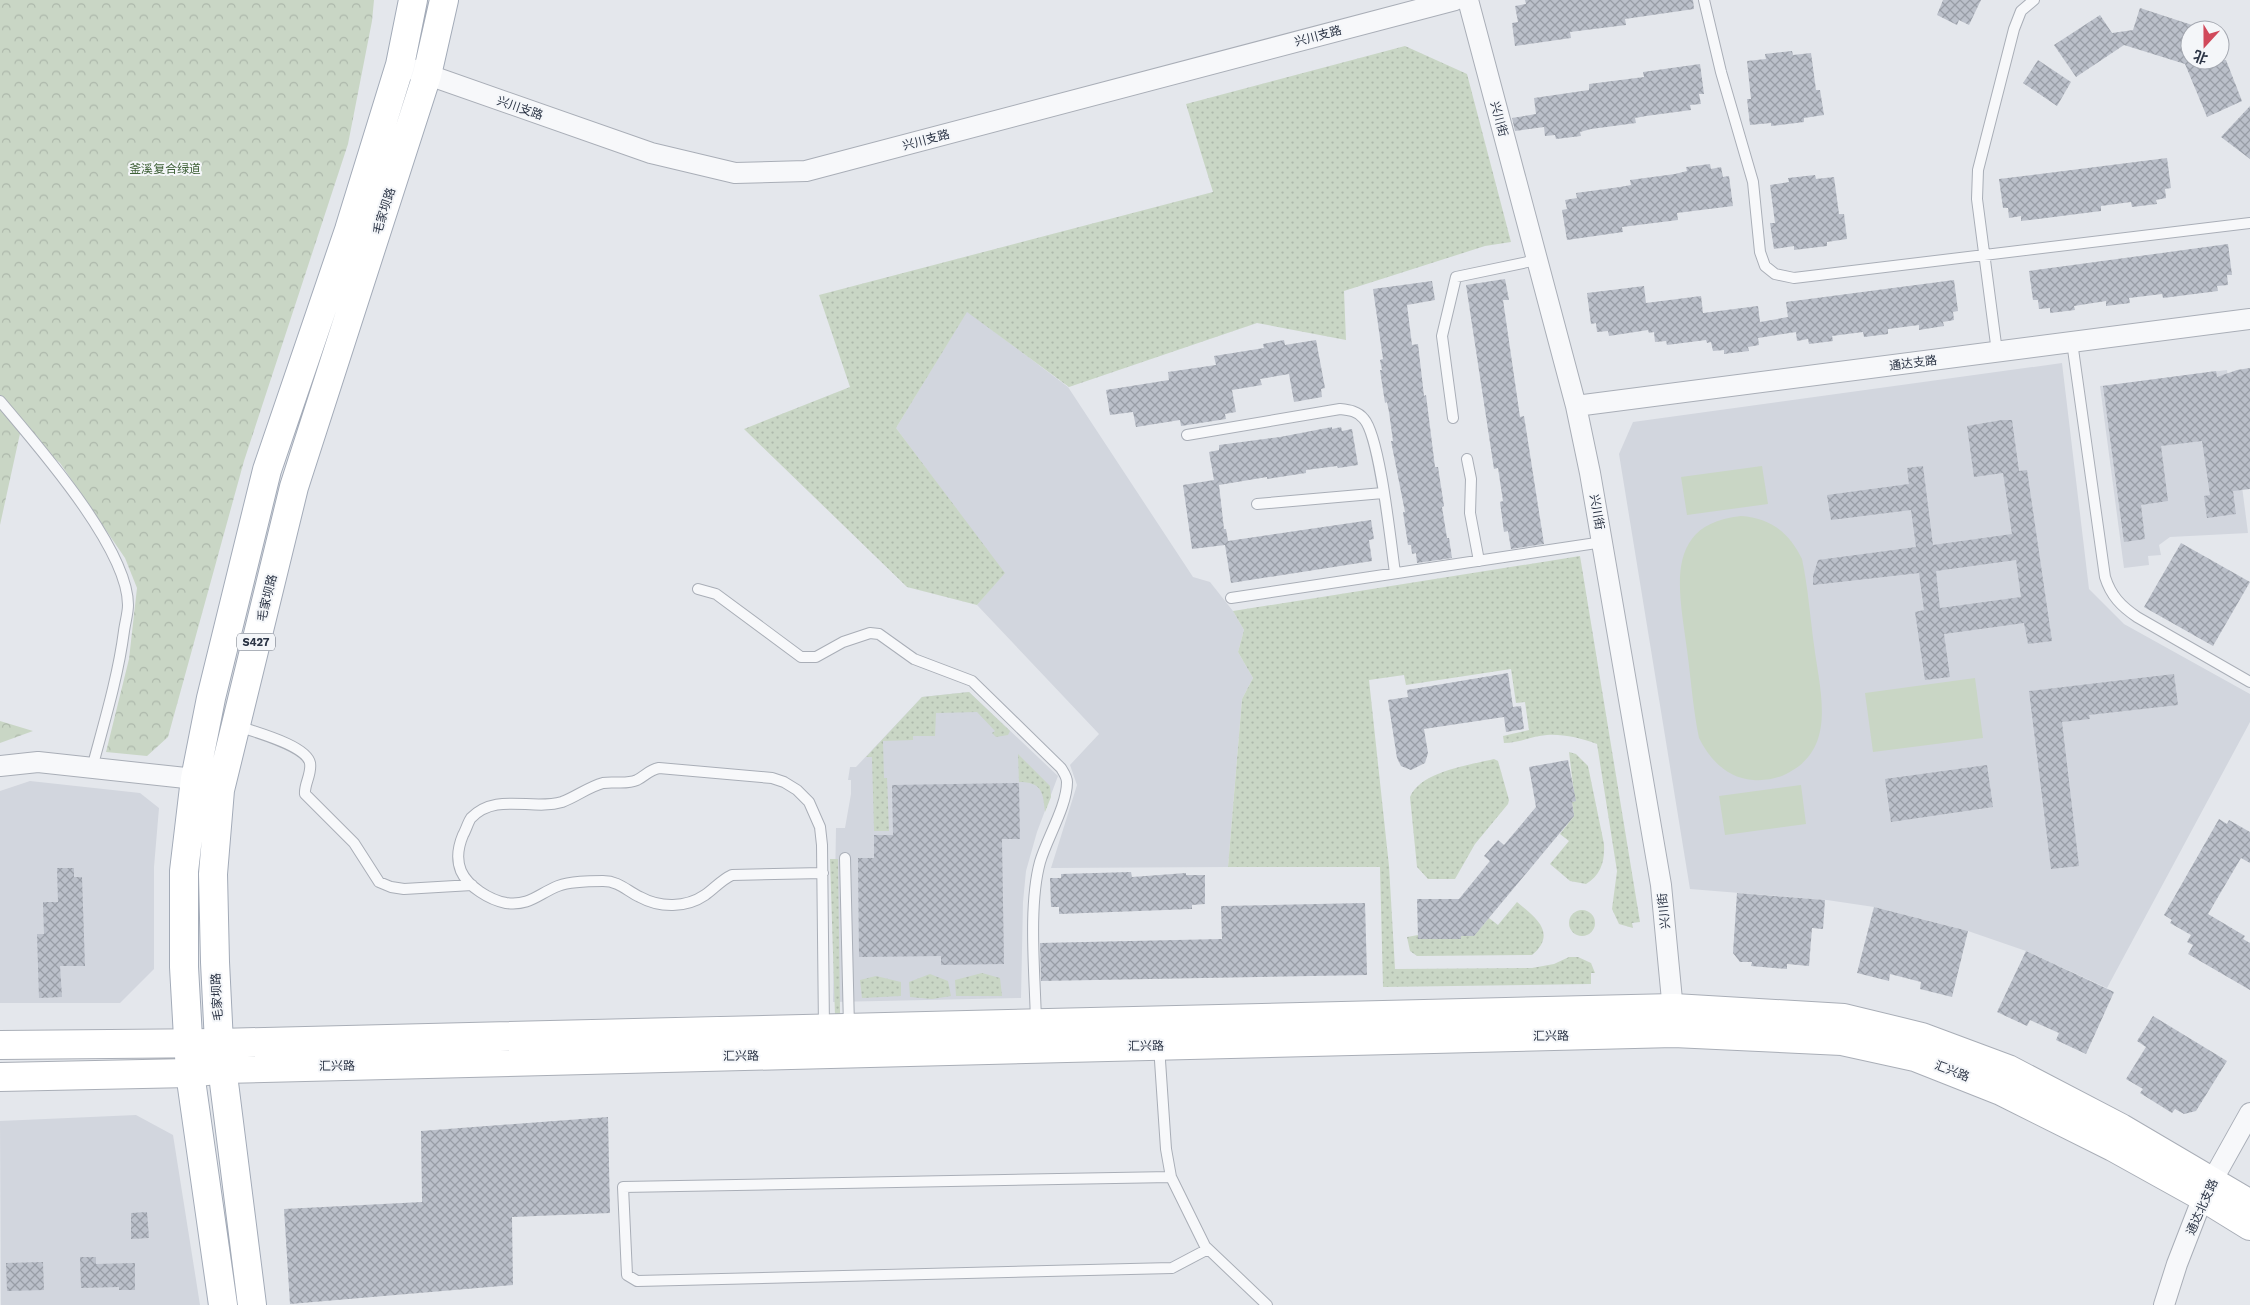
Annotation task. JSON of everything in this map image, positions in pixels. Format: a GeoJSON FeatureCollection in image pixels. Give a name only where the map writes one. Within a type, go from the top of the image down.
{"type":"FeatureCollection","features":[{"type":"Feature","properties":{"kind":"main road","name":"S427"},"geometry":{"type":"LineString","coordinates":[[223,1305],[190,1073],[184,967],[184,871],[195,779],[211,698],[267,470],[349,230],[400,65],[413,0]]}},
{"type":"Feature","properties":{"kind":"main road","name":"毛家坝路"},"geometry":{"type":"LineString","coordinates":[[252,1305],[221,1056],[214,962],[213,874],[220,790],[294,487],[428,75],[444,0]]}},
{"type":"Feature","properties":{"kind":"main road"},"geometry":{"type":"LineString","coordinates":[[1036,1036],[1674,1021]]}},
{"type":"Feature","properties":{"kind":"main road","name":"汇兴路"},"geometry":{"type":"LineString","coordinates":[[0,1045],[188,1042],[221,1056],[1036,1036],[1159,1046],[1674,1021],[1842,1041],[1915,1057],[2001,1090],[2113,1147],[2208,1189],[2250,1226]]}},
{"type":"Feature","properties":{"kind":"main road","name":"汇兴路"},"geometry":{"type":"LineString","coordinates":[[0,1077],[190,1073],[221,1056]]}},
{"type":"Feature","properties":{"kind":"main road"},"geometry":{"type":"LineString","coordinates":[[2208,1189],[2250,1204]]}},
{"type":"Feature","properties":{"kind":"street","name":"兴川支路"},"geometry":{"type":"LineString","coordinates":[[400,65],[651,153],[735,173],[806,171],[1455,0]]}},
{"type":"Feature","properties":{"kind":"street","name":"兴川街"},"geometry":{"type":"LineString","coordinates":[[1468,0],[1576,406],[1603,542],[1661,885],[1674,1021]]}},
{"type":"Feature","properties":{"kind":"street","name":"通达支路"},"geometry":{"type":"LineString","coordinates":[[1576,406],[2250,319]]}},
{"type":"Feature","properties":{"kind":"street"},"geometry":{"type":"LineString","coordinates":[[0,766],[38,762],[195,779]]}},
{"type":"Feature","properties":{"kind":"street","name":"通达北支路"},"geometry":{"type":"LineString","coordinates":[[2164,1305],[2177,1264],[2208,1189],[2250,1113]]}},
{"type":"Feature","properties":{"kind":"lane"},"geometry":{"type":"LineString","coordinates":[[1704,0],[1721,72],[1753,182],[1760,252],[1765,266],[1775,274],[1794,278],[2250,223]]}},
{"type":"Feature","properties":{"kind":"lane"},"geometry":{"type":"LineString","coordinates":[[1997,352],[1977,199],[1978,170],[2020,11],[2021,0]]}},
{"type":"Feature","properties":{"kind":"lane"},"geometry":{"type":"LineString","coordinates":[[2020,11],[2034,0]]}},
{"type":"Feature","properties":{"kind":"lane"},"geometry":{"type":"LineString","coordinates":[[1453,418],[1442,336],[1456,277],[1537,260]]}},
{"type":"Feature","properties":{"kind":"lane"},"geometry":{"type":"LineString","coordinates":[[2072,342],[2104,577],[2110,591],[2120,605],[2137,617],[2250,682]]}},
{"type":"Feature","properties":{"kind":"lane"},"geometry":{"type":"LineString","coordinates":[[0,401],[49,459],[97,527],[123,575],[128,604],[121,654],[92,768]]}},
{"type":"Feature","properties":{"kind":"lane"},"geometry":{"type":"LineString","coordinates":[[1187,435],[1340,410],[1354,411],[1365,419],[1374,443],[1395,573]]}},
{"type":"Feature","properties":{"kind":"lane"},"geometry":{"type":"LineString","coordinates":[[1467,459],[1471,479],[1470,513],[1479,561]]}},
{"type":"Feature","properties":{"kind":"lane"},"geometry":{"type":"LineString","coordinates":[[1257,504],[1383,493]]}},
{"type":"Feature","properties":{"kind":"lane"},"geometry":{"type":"LineString","coordinates":[[1231,598],[1603,542]]}},
{"type":"Feature","properties":{"kind":"lane"},"geometry":{"type":"LineString","coordinates":[[698,590],[716,594],[801,657],[816,657],[843,642],[870,633],[879,634],[914,659],[972,681],[1061,768],[1067,783],[1065,794],[1045,846],[1037,884],[1034,920],[1036,1036]]}},
{"type":"Feature","properties":{"kind":"lane"},"geometry":{"type":"LineString","coordinates":[[236,725],[295,747],[304,753],[310,762],[310,771],[304,787],[305,794],[354,843],[379,882],[391,887],[404,889],[472,886]]}},
{"type":"Feature","properties":{"kind":"lane"},"geometry":{"type":"LineString","coordinates":[[823,873],[732,875],[724,879],[703,897],[677,906],[652,902],[614,882],[560,885],[531,902],[518,904],[487,897],[472,886],[462,873],[457,855],[471,818],[493,805],[512,803],[542,805],[562,802],[588,788],[605,783],[636,781],[652,770],[660,768],[772,778],[784,782],[797,790],[809,802],[820,827],[837,1041]]}},
{"type":"Feature","properties":{"kind":"lane"},"geometry":{"type":"LineString","coordinates":[[837,1041],[845,858]]}},
{"type":"Feature","properties":{"kind":"lane"},"geometry":{"type":"LineString","coordinates":[[1159,1046],[1166,1149],[1171,1177],[1208,1249],[1267,1305]]}},
{"type":"Feature","properties":{"kind":"lane"},"geometry":{"type":"LineString","coordinates":[[1171,1177],[623,1187],[627,1275],[637,1280],[1172,1268],[1208,1249]]}},
{"type":"Feature","properties":{"kind":"shaded area"},"geometry":{"type":"Polygon","coordinates":[[[967,311],[1068,387],[1193,577],[1210,582],[1233,611],[1244,630],[1238,652],[1253,678],[1242,699],[1228,867],[1051,868],[1077,785],[1070,765],[1099,734],[977,605],[1004,573],[896,428],[967,311]]]}},
{"type":"Feature","properties":{"kind":"shaded area"},"geometry":{"type":"Polygon","coordinates":[[[2062,363],[2089,589],[2124,624],[2250,694],[2250,722],[2107,988],[2026,951],[1968,931],[1874,907],[1827,900],[1690,889],[1619,454],[1633,422],[2062,363]]]}},
{"type":"Feature","properties":{"kind":"shaded area"},"geometry":{"type":"Polygon","coordinates":[[[2227,370],[2248,533],[2170,537],[2159,545],[2161,555],[2148,556],[2149,565],[2124,568],[2100,386],[2227,370]]]}},
{"type":"Feature","properties":{"kind":"shaded area"},"geometry":{"type":"Polygon","coordinates":[[[969,692],[1058,776],[1037,832],[1026,871],[1023,902],[1021,998],[833,1002],[836,828],[845,828],[851,794],[851,780],[848,780],[850,767],[856,767],[922,697],[969,692]]]}},
{"type":"Feature","properties":{"kind":"shaded area"},"geometry":{"type":"Polygon","coordinates":[[[30,781],[140,793],[159,808],[154,867],[154,969],[120,1003],[0,1003],[0,791],[30,781]]]}},
{"type":"Feature","properties":{"kind":"shaded area"},"geometry":{"type":"Polygon","coordinates":[[[136,1115],[173,1135],[200,1305],[1,1305],[0,1121],[136,1115]]]}},
{"type":"Feature","properties":{"kind":"green space","name":"釜溪复合绿道"},"geometry":{"type":"Polygon","coordinates":[[[0,0],[374,0],[372,21],[348,144],[244,461],[168,737],[147,756],[106,752],[129,659],[137,588],[125,558],[60,463],[21,429],[0,525],[0,0]]]}},
{"type":"Feature","properties":{"kind":"green space"},"geometry":{"type":"Polygon","coordinates":[[[1405,46],[1467,74],[1511,242],[1485,246],[1344,291],[1346,340],[1257,323],[1069,387],[967,312],[896,428],[1005,573],[977,605],[907,587],[744,429],[850,387],[819,295],[1213,192],[1186,104],[1405,46]]]}},
{"type":"Feature","properties":{"kind":"green space"},"geometry":{"type":"Polygon","coordinates":[[[1762,466],[1768,504],[1687,515],[1681,477],[1762,466]]]}},
{"type":"Feature","properties":{"kind":"green space"},"geometry":{"type":"Polygon","coordinates":[[[1741,516],[1761,520],[1778,528],[1791,541],[1802,559],[1821,696],[1822,714],[1820,730],[1816,745],[1807,759],[1784,775],[1764,780],[1744,779],[1727,772],[1708,754],[1699,738],[1681,607],[1681,565],[1687,547],[1698,532],[1715,522],[1741,516]]]}},
{"type":"Feature","properties":{"kind":"green space"},"geometry":{"type":"Polygon","coordinates":[[[1580,556],[1640,922],[1632,923],[1633,928],[1619,924],[1612,909],[1617,871],[1597,744],[1559,735],[1541,736],[1504,743],[1503,736],[1529,730],[1525,702],[1516,703],[1511,669],[1406,685],[1404,675],[1369,680],[1389,866],[1395,969],[1532,968],[1554,964],[1569,957],[1578,957],[1591,963],[1595,973],[1591,973],[1591,984],[1383,987],[1380,867],[1228,867],[1242,699],[1253,678],[1238,652],[1244,630],[1233,611],[1580,556]]]}},
{"type":"Feature","properties":{"kind":"green space"},"geometry":{"type":"Polygon","coordinates":[[[1975,678],[1983,738],[1873,752],[1865,693],[1975,678]]]}},
{"type":"Feature","properties":{"kind":"green space"},"geometry":{"type":"Polygon","coordinates":[[[969,692],[1010,731],[1008,735],[996,737],[992,733],[995,731],[977,712],[936,713],[935,736],[913,736],[913,740],[883,741],[884,778],[887,778],[889,831],[874,831],[872,757],[866,757],[922,697],[969,692]]]}},
{"type":"Feature","properties":{"kind":"green space"},"geometry":{"type":"Polygon","coordinates":[[[0,721],[33,731],[0,743],[0,721]]]}},
{"type":"Feature","properties":{"kind":"green space"},"geometry":{"type":"Polygon","coordinates":[[[1569,752],[1576,754],[1588,766],[1604,844],[1604,856],[1599,872],[1586,884],[1570,881],[1550,864],[1569,841],[1560,834],[1574,816],[1572,802],[1575,801],[1569,752]]]}},
{"type":"Feature","properties":{"kind":"green space"},"geometry":{"type":"Polygon","coordinates":[[[1018,754],[1050,786],[1051,797],[1045,812],[1042,794],[1037,786],[1027,782],[1019,782],[1018,754]]]}},
{"type":"Feature","properties":{"kind":"green space"},"geometry":{"type":"Polygon","coordinates":[[[1494,759],[1498,761],[1509,800],[1508,804],[1475,844],[1455,879],[1428,879],[1417,867],[1410,797],[1416,788],[1435,775],[1447,770],[1494,759]]]}},
{"type":"Feature","properties":{"kind":"green space"},"geometry":{"type":"Polygon","coordinates":[[[1801,785],[1806,824],[1725,835],[1719,796],[1801,785]]]}},
{"type":"Feature","properties":{"kind":"green space"},"geometry":{"type":"Polygon","coordinates":[[[830,859],[838,859],[840,1015],[835,1016],[830,859]]]}},
{"type":"Feature","properties":{"kind":"green space"},"geometry":{"type":"Polygon","coordinates":[[[1517,902],[1537,920],[1543,933],[1540,947],[1532,955],[1417,956],[1410,951],[1407,937],[1418,935],[1418,939],[1460,939],[1461,936],[1474,936],[1489,918],[1498,925],[1517,902]]]}},
{"type":"Feature","properties":{"kind":"green space"},"geometry":{"type":"Polygon","coordinates":[[[1582,910],[1591,914],[1595,923],[1591,932],[1582,936],[1573,932],[1569,923],[1573,914],[1582,910]]]}},
{"type":"Feature","properties":{"kind":"green space"},"geometry":{"type":"Polygon","coordinates":[[[982,973],[1000,978],[1002,996],[956,996],[955,980],[982,973]]]}},
{"type":"Feature","properties":{"kind":"green space"},"geometry":{"type":"Polygon","coordinates":[[[930,974],[948,981],[951,996],[932,999],[910,997],[909,982],[930,974]]]}},
{"type":"Feature","properties":{"kind":"green space"},"geometry":{"type":"Polygon","coordinates":[[[876,976],[901,982],[901,996],[862,998],[860,980],[876,976]]]}},
{"type":"Feature","properties":{"kind":"building"},"geometry":{"type":"Polygon","coordinates":[[[1525,0],[1693,0],[1694,9],[1625,19],[1626,25],[1570,32],[1571,38],[1515,46],[1512,23],[1518,22],[1515,6],[1526,4],[1525,0]]]}},
{"type":"Feature","properties":{"kind":"building"},"geometry":{"type":"Polygon","coordinates":[[[1943,0],[1981,0],[1969,25],[1959,20],[1957,25],[1937,15],[1943,0]]]}},
{"type":"Feature","properties":{"kind":"building"},"geometry":{"type":"Polygon","coordinates":[[[2140,8],[2180,21],[2180,62],[2124,45],[2076,77],[2054,45],[2100,15],[2112,33],[2133,30],[2140,8]]]}},
{"type":"Feature","properties":{"kind":"building"},"geometry":{"type":"Polygon","coordinates":[[[1792,51],[1793,55],[1811,53],[1816,90],[1820,90],[1824,115],[1804,118],[1804,122],[1771,126],[1771,123],[1750,125],[1747,99],[1751,99],[1747,61],[1766,59],[1765,54],[1792,51]]]}},
{"type":"Feature","properties":{"kind":"building"},"geometry":{"type":"Polygon","coordinates":[[[2038,60],[2071,82],[2057,106],[2023,83],[2038,60]]]}},
{"type":"Feature","properties":{"kind":"building"},"geometry":{"type":"Polygon","coordinates":[[[1700,64],[1704,94],[1699,94],[1701,104],[1690,105],[1691,110],[1635,118],[1636,123],[1591,129],[1580,132],[1581,136],[1556,139],[1555,135],[1545,136],[1544,127],[1515,131],[1512,118],[1536,114],[1534,98],[1589,90],[1589,84],[1644,77],[1643,72],[1700,64]]]}},
{"type":"Feature","properties":{"kind":"building"},"geometry":{"type":"Polygon","coordinates":[[[2187,70],[2230,70],[2242,101],[2207,117],[2187,70]]]}},
{"type":"Feature","properties":{"kind":"building"},"geometry":{"type":"Polygon","coordinates":[[[2250,106],[2250,159],[2221,137],[2250,106]]]}},
{"type":"Feature","properties":{"kind":"building"},"geometry":{"type":"Polygon","coordinates":[[[2167,158],[2171,188],[2165,189],[2166,198],[2156,200],[2157,204],[2132,207],[2131,202],[2101,206],[2101,211],[2021,221],[2021,216],[2009,218],[2008,208],[2003,208],[1999,179],[2167,158]]]}},
{"type":"Feature","properties":{"kind":"building"},"geometry":{"type":"Polygon","coordinates":[[[1710,164],[1711,169],[1721,167],[1723,177],[1729,176],[1733,206],[1677,213],[1678,220],[1622,227],[1623,232],[1567,240],[1562,210],[1567,209],[1565,200],[1577,198],[1576,193],[1631,185],[1630,180],[1675,174],[1687,171],[1686,167],[1710,164]]]}},
{"type":"Feature","properties":{"kind":"building"},"geometry":{"type":"Polygon","coordinates":[[[1815,175],[1816,179],[1834,177],[1839,214],[1844,214],[1847,239],[1827,242],[1827,246],[1794,250],[1794,246],[1774,249],[1770,223],[1775,223],[1770,185],[1789,182],[1788,178],[1815,175]]]}},
{"type":"Feature","properties":{"kind":"building"},"geometry":{"type":"Polygon","coordinates":[[[2228,244],[2232,275],[2227,275],[2228,285],[2217,286],[2218,291],[2163,298],[2162,294],[2129,298],[2130,303],[2106,306],[2106,301],[2074,306],[2075,310],[2050,313],[2050,308],[2039,309],[2038,300],[2033,300],[2029,271],[2228,244]]]}},
{"type":"Feature","properties":{"kind":"building"},"geometry":{"type":"Polygon","coordinates":[[[1505,279],[1509,300],[1503,300],[1520,417],[1524,416],[1544,544],[1511,549],[1508,531],[1504,532],[1500,502],[1503,501],[1498,468],[1494,469],[1466,285],[1505,279]]]}},
{"type":"Feature","properties":{"kind":"building"},"geometry":{"type":"Polygon","coordinates":[[[1954,280],[1958,311],[1953,312],[1954,320],[1943,322],[1944,326],[1919,330],[1919,325],[1888,329],[1888,334],[1864,337],[1863,332],[1832,336],[1833,341],[1809,344],[1808,339],[1797,341],[1796,332],[1758,338],[1759,345],[1748,347],[1749,351],[1724,354],[1724,350],[1713,351],[1711,342],[1707,343],[1706,340],[1667,345],[1666,341],[1655,342],[1654,332],[1649,333],[1648,330],[1609,336],[1608,331],[1597,332],[1596,323],[1591,324],[1587,293],[1644,286],[1646,303],[1701,296],[1703,313],[1758,306],[1760,322],[1788,317],[1786,302],[1954,280]]]}},
{"type":"Feature","properties":{"kind":"building"},"geometry":{"type":"Polygon","coordinates":[[[1432,281],[1435,300],[1407,305],[1412,345],[1418,344],[1435,467],[1438,467],[1444,506],[1442,507],[1452,558],[1417,563],[1416,553],[1412,554],[1411,545],[1408,545],[1403,512],[1405,512],[1391,441],[1393,441],[1389,412],[1387,402],[1385,403],[1380,370],[1382,370],[1380,360],[1383,359],[1373,289],[1432,281]]]}},
{"type":"Feature","properties":{"kind":"building"},"geometry":{"type":"Polygon","coordinates":[[[1284,340],[1285,345],[1316,340],[1325,388],[1321,389],[1322,397],[1294,402],[1289,374],[1260,379],[1262,385],[1232,390],[1236,412],[1225,414],[1226,419],[1181,426],[1180,420],[1136,427],[1133,412],[1110,415],[1106,390],[1169,380],[1168,372],[1216,365],[1214,356],[1264,348],[1263,344],[1284,340]]]}},
{"type":"Feature","properties":{"kind":"building"},"geometry":{"type":"Polygon","coordinates":[[[2250,368],[2250,489],[2233,491],[2236,514],[2207,518],[2204,496],[2210,495],[2202,441],[2161,446],[2168,501],[2141,505],[2145,539],[2124,542],[2103,386],[2216,371],[2217,377],[2250,368]]]}},
{"type":"Feature","properties":{"kind":"building"},"geometry":{"type":"Polygon","coordinates":[[[2012,420],[2019,471],[2027,470],[2052,641],[2028,644],[2024,623],[1944,634],[1950,677],[1925,680],[1915,612],[1924,610],[1919,573],[1813,585],[1813,576],[1818,560],[1916,547],[1911,510],[1831,520],[1827,495],[1909,484],[1907,468],[1923,466],[1933,545],[2012,534],[2003,473],[1974,477],[1967,426],[2012,420]],[[2016,560],[1936,571],[1940,608],[2021,597],[2016,560]]]}},
{"type":"Feature","properties":{"kind":"building"},"geometry":{"type":"Polygon","coordinates":[[[1332,427],[1332,429],[1341,427],[1342,431],[1352,429],[1358,465],[1306,470],[1306,473],[1219,485],[1224,529],[1226,529],[1228,541],[1371,520],[1374,539],[1369,540],[1372,561],[1231,583],[1225,545],[1192,549],[1183,485],[1214,480],[1209,452],[1219,450],[1219,445],[1280,437],[1332,427]]]}},
{"type":"Feature","properties":{"kind":"building"},"geometry":{"type":"Polygon","coordinates":[[[2181,543],[2250,582],[2213,646],[2144,607],[2181,543]]]}},
{"type":"Feature","properties":{"kind":"building"},"geometry":{"type":"Polygon","coordinates":[[[1508,673],[1513,707],[1521,706],[1524,729],[1506,732],[1504,717],[1424,729],[1428,753],[1425,763],[1411,770],[1401,766],[1397,758],[1388,700],[1408,697],[1407,690],[1508,673]]]}},
{"type":"Feature","properties":{"kind":"building"},"geometry":{"type":"Polygon","coordinates":[[[2174,674],[2178,705],[2089,715],[2090,719],[2062,722],[2079,866],[2051,869],[2029,691],[2174,674]]]}},
{"type":"Feature","properties":{"kind":"building"},"geometry":{"type":"Polygon","coordinates":[[[1568,760],[1576,801],[1572,802],[1574,816],[1474,936],[1461,936],[1461,939],[1418,939],[1417,899],[1459,899],[1490,861],[1484,856],[1498,840],[1504,845],[1536,807],[1529,767],[1568,760]]]}},
{"type":"Feature","properties":{"kind":"building"},"geometry":{"type":"Polygon","coordinates":[[[1987,765],[1993,807],[1891,822],[1885,779],[1987,765]]]}},
{"type":"Feature","properties":{"kind":"building"},"geometry":{"type":"Polygon","coordinates":[[[1019,783],[1020,839],[1002,839],[1004,964],[941,965],[941,956],[859,957],[858,858],[874,858],[874,835],[893,835],[892,785],[1019,783]]]}},
{"type":"Feature","properties":{"kind":"building"},"geometry":{"type":"Polygon","coordinates":[[[2219,819],[2227,824],[2229,820],[2250,832],[2250,863],[2241,858],[2208,914],[2245,936],[2243,939],[2250,943],[2250,990],[2188,954],[2193,945],[2187,942],[2191,935],[2170,923],[2172,920],[2164,915],[2219,819]]]}},
{"type":"Feature","properties":{"kind":"building"},"geometry":{"type":"Polygon","coordinates":[[[57,868],[74,868],[74,877],[82,877],[85,966],[60,966],[62,997],[39,998],[37,934],[44,934],[43,902],[58,902],[57,868]]]}},
{"type":"Feature","properties":{"kind":"building"},"geometry":{"type":"Polygon","coordinates":[[[1131,872],[1132,877],[1186,873],[1186,875],[1205,875],[1205,904],[1192,905],[1192,909],[1059,914],[1059,907],[1051,907],[1050,878],[1061,878],[1061,874],[1131,872]]]}},
{"type":"Feature","properties":{"kind":"building"},"geometry":{"type":"Polygon","coordinates":[[[1737,893],[1825,900],[1823,929],[1812,928],[1809,966],[1787,964],[1787,969],[1751,966],[1752,962],[1740,962],[1733,953],[1737,893]]]}},
{"type":"Feature","properties":{"kind":"building"},"geometry":{"type":"Polygon","coordinates":[[[1365,903],[1367,975],[1041,981],[1040,943],[1222,939],[1221,906],[1365,903]]]}},
{"type":"Feature","properties":{"kind":"building"},"geometry":{"type":"Polygon","coordinates":[[[1874,907],[1968,931],[1952,997],[1920,989],[1921,982],[1890,974],[1889,981],[1857,973],[1874,907]]]}},
{"type":"Feature","properties":{"kind":"building"},"geometry":{"type":"Polygon","coordinates":[[[2026,951],[2114,992],[2086,1054],[2056,1040],[2059,1033],[2030,1020],[2027,1026],[1997,1012],[2026,951]]]}},
{"type":"Feature","properties":{"kind":"building"},"geometry":{"type":"Polygon","coordinates":[[[2153,1016],[2227,1061],[2196,1111],[2184,1114],[2175,1109],[2172,1113],[2140,1093],[2143,1089],[2126,1079],[2146,1047],[2137,1041],[2153,1016]]]}},
{"type":"Feature","properties":{"kind":"building"},"geometry":{"type":"Polygon","coordinates":[[[608,1117],[610,1213],[512,1217],[513,1285],[290,1304],[284,1209],[422,1202],[421,1131],[608,1117]]]}},
{"type":"Feature","properties":{"kind":"building"},"geometry":{"type":"Polygon","coordinates":[[[147,1212],[149,1238],[131,1239],[131,1213],[147,1212]]]}},
{"type":"Feature","properties":{"kind":"building"},"geometry":{"type":"Polygon","coordinates":[[[80,1257],[96,1257],[96,1264],[135,1263],[135,1290],[119,1290],[119,1287],[81,1288],[80,1257]]]}},
{"type":"Feature","properties":{"kind":"building"},"geometry":{"type":"Polygon","coordinates":[[[43,1262],[44,1290],[7,1291],[6,1263],[43,1262]]]}}]}
